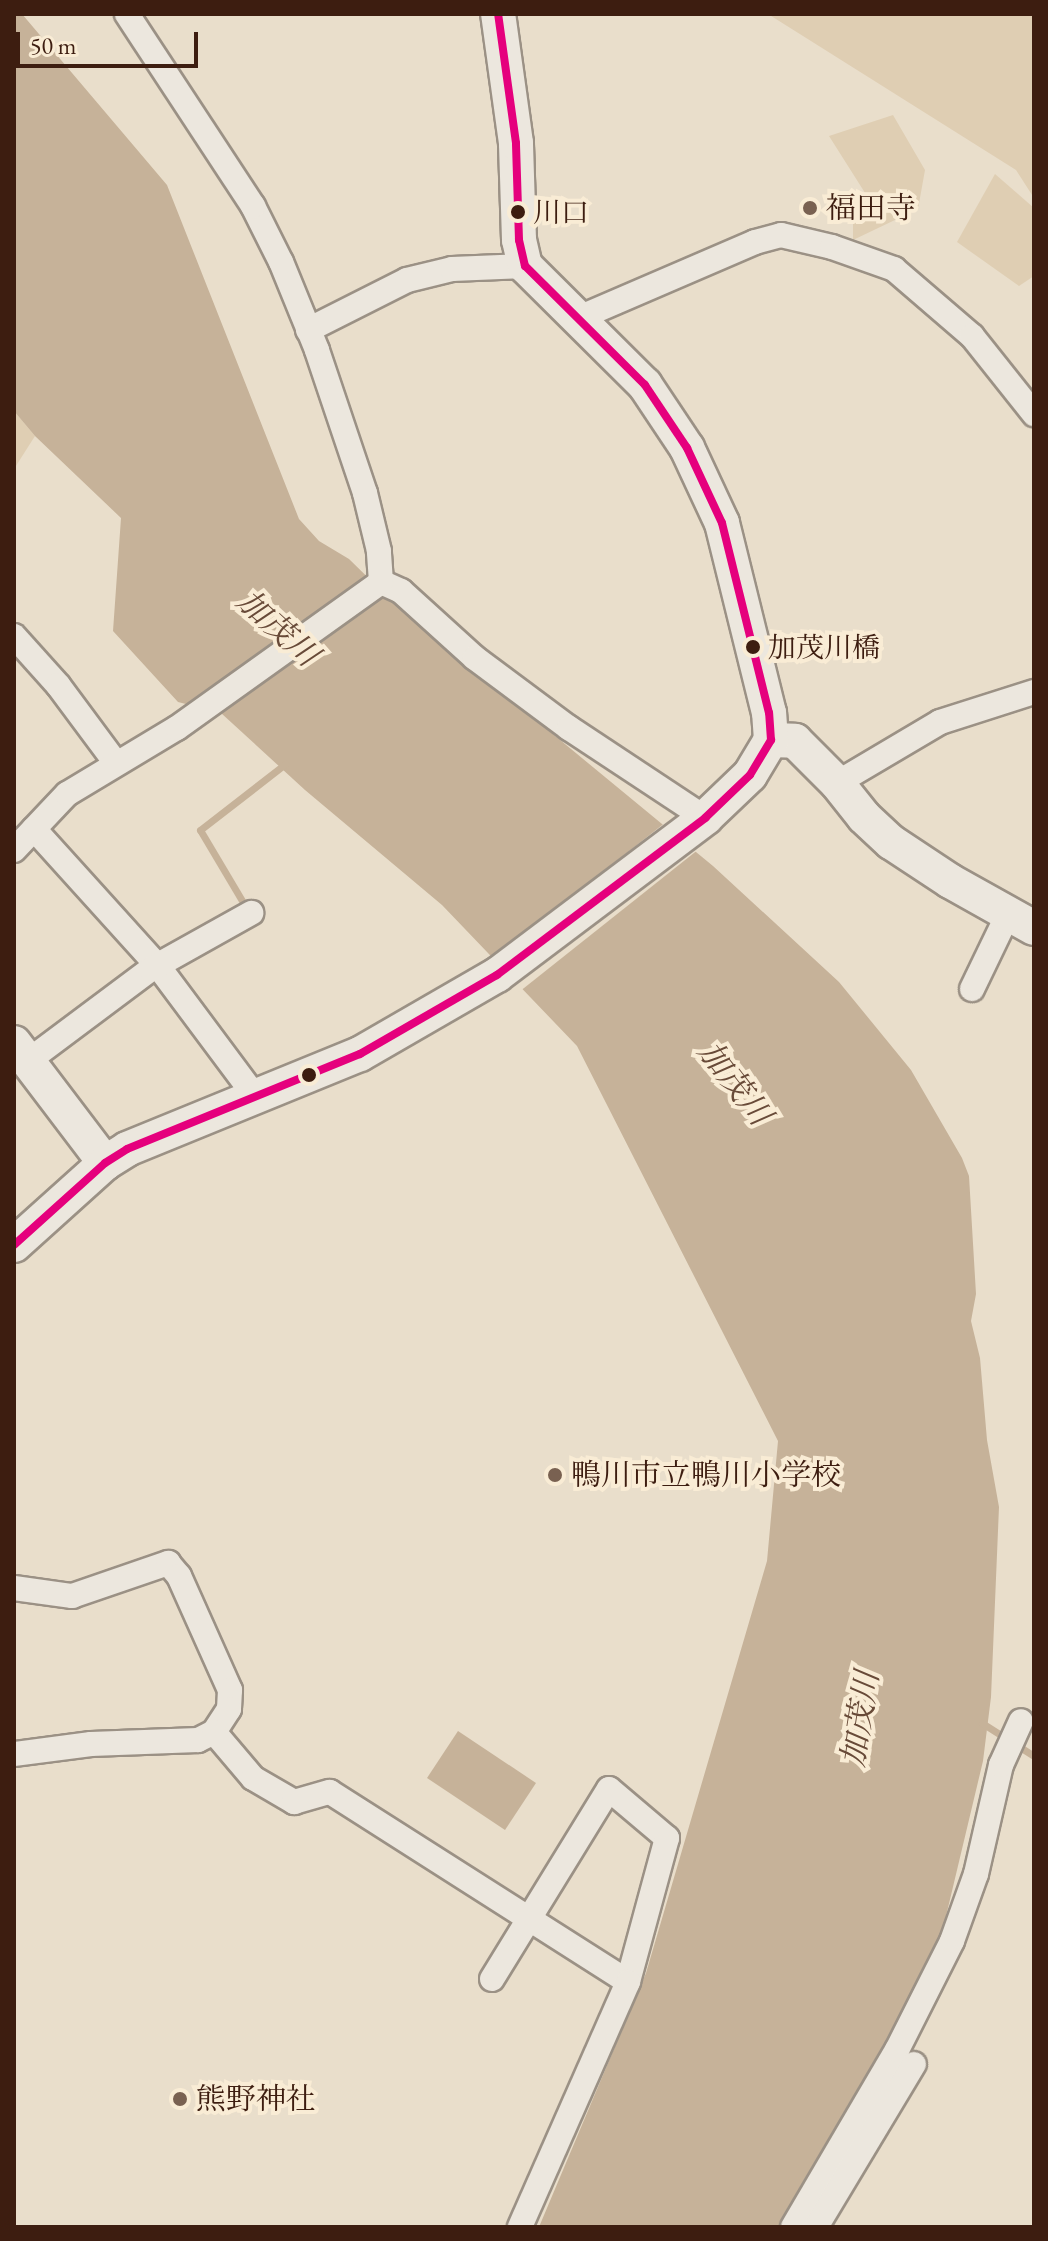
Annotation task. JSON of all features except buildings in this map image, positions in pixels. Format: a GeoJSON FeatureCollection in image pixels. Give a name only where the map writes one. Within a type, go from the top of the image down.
{"type":"FeatureCollection","features":[{"type":"Feature","properties":{"kind":"main road"},"geometry":{"type":"LineString","coordinates":[[14,1245],[105,1163],[149,1138],[360,1054],[497,975],[699,823],[750,775],[771,740],[769,713],[722,523],[687,448],[645,385],[581,317],[525,266],[519,240],[516,143],[498,14]]}},
{"type":"Feature","properties":{"kind":"main road"},"geometry":{"type":"LineString","coordinates":[[771,740],[795,741],[891,842],[950,881],[1022,920]]}},
{"type":"Feature","properties":{"kind":"main road"},"geometry":{"type":"LineString","coordinates":[[21,1052],[105,1163]]}},
{"type":"Feature","properties":{"kind":"street"},"geometry":{"type":"LineString","coordinates":[[127,14],[253,206],[308,330],[365,493],[379,551],[380,583]]}},
{"type":"Feature","properties":{"kind":"street"},"geometry":{"type":"LineString","coordinates":[[581,317],[755,242],[781,235],[832,247],[894,269],[972,336],[1034,414]]}},
{"type":"Feature","properties":{"kind":"street"},"geometry":{"type":"LineString","coordinates":[[308,330],[407,280],[452,269],[525,266]]}},
{"type":"Feature","properties":{"kind":"street"},"geometry":{"type":"LineString","coordinates":[[14,850],[67,794],[177,728],[380,583]]}},
{"type":"Feature","properties":{"kind":"street"},"geometry":{"type":"LineString","coordinates":[[380,583],[401,591],[475,658],[699,823]]}},
{"type":"Feature","properties":{"kind":"street"},"geometry":{"type":"LineString","coordinates":[[14,636],[58,685],[116,763]]}},
{"type":"Feature","properties":{"kind":"street"},"geometry":{"type":"LineString","coordinates":[[837,783],[940,722],[1034,692]]}},
{"type":"Feature","properties":{"kind":"street"},"geometry":{"type":"LineString","coordinates":[[34,829],[158,966],[255,1096]]}},
{"type":"Feature","properties":{"kind":"street"},"geometry":{"type":"LineString","coordinates":[[21,1052],[158,966],[251,913]]}},
{"type":"Feature","properties":{"kind":"street"},"geometry":{"type":"LineString","coordinates":[[972,989],[1022,920]]}},
{"type":"Feature","properties":{"kind":"street"},"geometry":{"type":"LineString","coordinates":[[14,1588],[72,1596],[168,1563],[179,1576],[230,1690],[229,1709],[214,1732],[198,1740],[91,1744],[14,1754]]}},
{"type":"Feature","properties":{"kind":"street"},"geometry":{"type":"LineString","coordinates":[[793,2227],[897,2050],[952,1941],[976,1874],[1001,1765],[1021,1721]]}},
{"type":"Feature","properties":{"kind":"street"},"geometry":{"type":"LineString","coordinates":[[214,1732],[253,1778],[294,1802],[330,1792],[628,1982]]}},
{"type":"Feature","properties":{"kind":"street"},"geometry":{"type":"LineString","coordinates":[[492,1979],[609,1789],[667,1838],[628,1982],[551,2164],[520,2227]]}},
{"type":"Feature","properties":{"kind":"street"},"geometry":{"type":"LineString","coordinates":[[816,2227],[914,2064]]}},
{"type":"Feature","properties":{"kind":"shaded area"},"geometry":{"type":"Polygon","coordinates":[[[768,14],[1034,14],[1034,198],[1016,170],[768,14]]]}},
{"type":"Feature","properties":{"kind":"shaded area"},"geometry":{"type":"Polygon","coordinates":[[[893,115],[925,170],[918,209],[853,240],[853,203],[867,196],[829,136],[893,115]]]}},
{"type":"Feature","properties":{"kind":"shaded area"},"geometry":{"type":"Polygon","coordinates":[[[995,174],[1034,208],[1034,276],[1019,286],[957,242],[995,174]]]}},
{"type":"Feature","properties":{"kind":"shaded area"},"geometry":{"type":"Polygon","coordinates":[[[14,411],[35,436],[14,469],[14,411]]]}},
{"type":"Feature","properties":{"kind":"water","name":"加茂川"},"geometry":{"type":"Polygon","coordinates":[[[14,14],[22,14],[167,185],[299,519],[319,541],[349,559],[395,604],[713,866],[839,982],[911,1070],[962,1158],[969,1176],[976,1294],[971,1321],[980,1358],[987,1440],[999,1507],[991,1697],[983,1761],[942,1933],[839,2143],[784,2227],[539,2227],[646,1973],[767,1561],[778,1441],[577,1046],[442,905],[305,790],[221,713],[178,702],[113,631],[121,518],[35,436],[14,411],[14,14]]]}},
{"type":"Feature","properties":{"kind":"water"},"geometry":{"type":"Polygon","coordinates":[[[458,1731],[536,1783],[505,1830],[427,1778],[458,1731]]]}},
{"type":"Feature","properties":{"kind":"pier"},"geometry":{"type":"Polygon","coordinates":[[[666,822],[699,849],[519,992],[491,960],[666,822]]]}},
{"type":"Feature","properties":{"kind":"waterway"},"geometry":{"type":"LineString","coordinates":[[244,904],[200,830],[285,764]]}},
{"type":"Feature","properties":{"kind":"waterway"},"geometry":{"type":"LineString","coordinates":[[982,1723],[1034,1756]]}},
{"type":"Feature","properties":{"kind":"transit line"},"geometry":{"type":"LineString","coordinates":[[14,1245],[105,1163],[127,1149],[360,1054],[497,975],[705,818],[750,775],[771,740],[769,713],[722,523],[687,448],[645,385],[525,266],[519,240],[516,143],[498,14]]}},
{"type":"Feature","properties":{"kind":"place","name":"福田寺"},"geometry":{"type":"Point","coordinates":[810,208]}},
{"type":"Feature","properties":{"kind":"place","name":"川口"},"geometry":{"type":"Point","coordinates":[518,212]}},
{"type":"Feature","properties":{"kind":"place","name":"加茂川橋"},"geometry":{"type":"Point","coordinates":[753,647]}},
{"type":"Feature","properties":{"kind":"place","name":"鴨川市立鴨川小学校"},"geometry":{"type":"Point","coordinates":[555,1475]}},
{"type":"Feature","properties":{"kind":"place","name":"熊野神社"},"geometry":{"type":"Point","coordinates":[180,2099]}}]}
